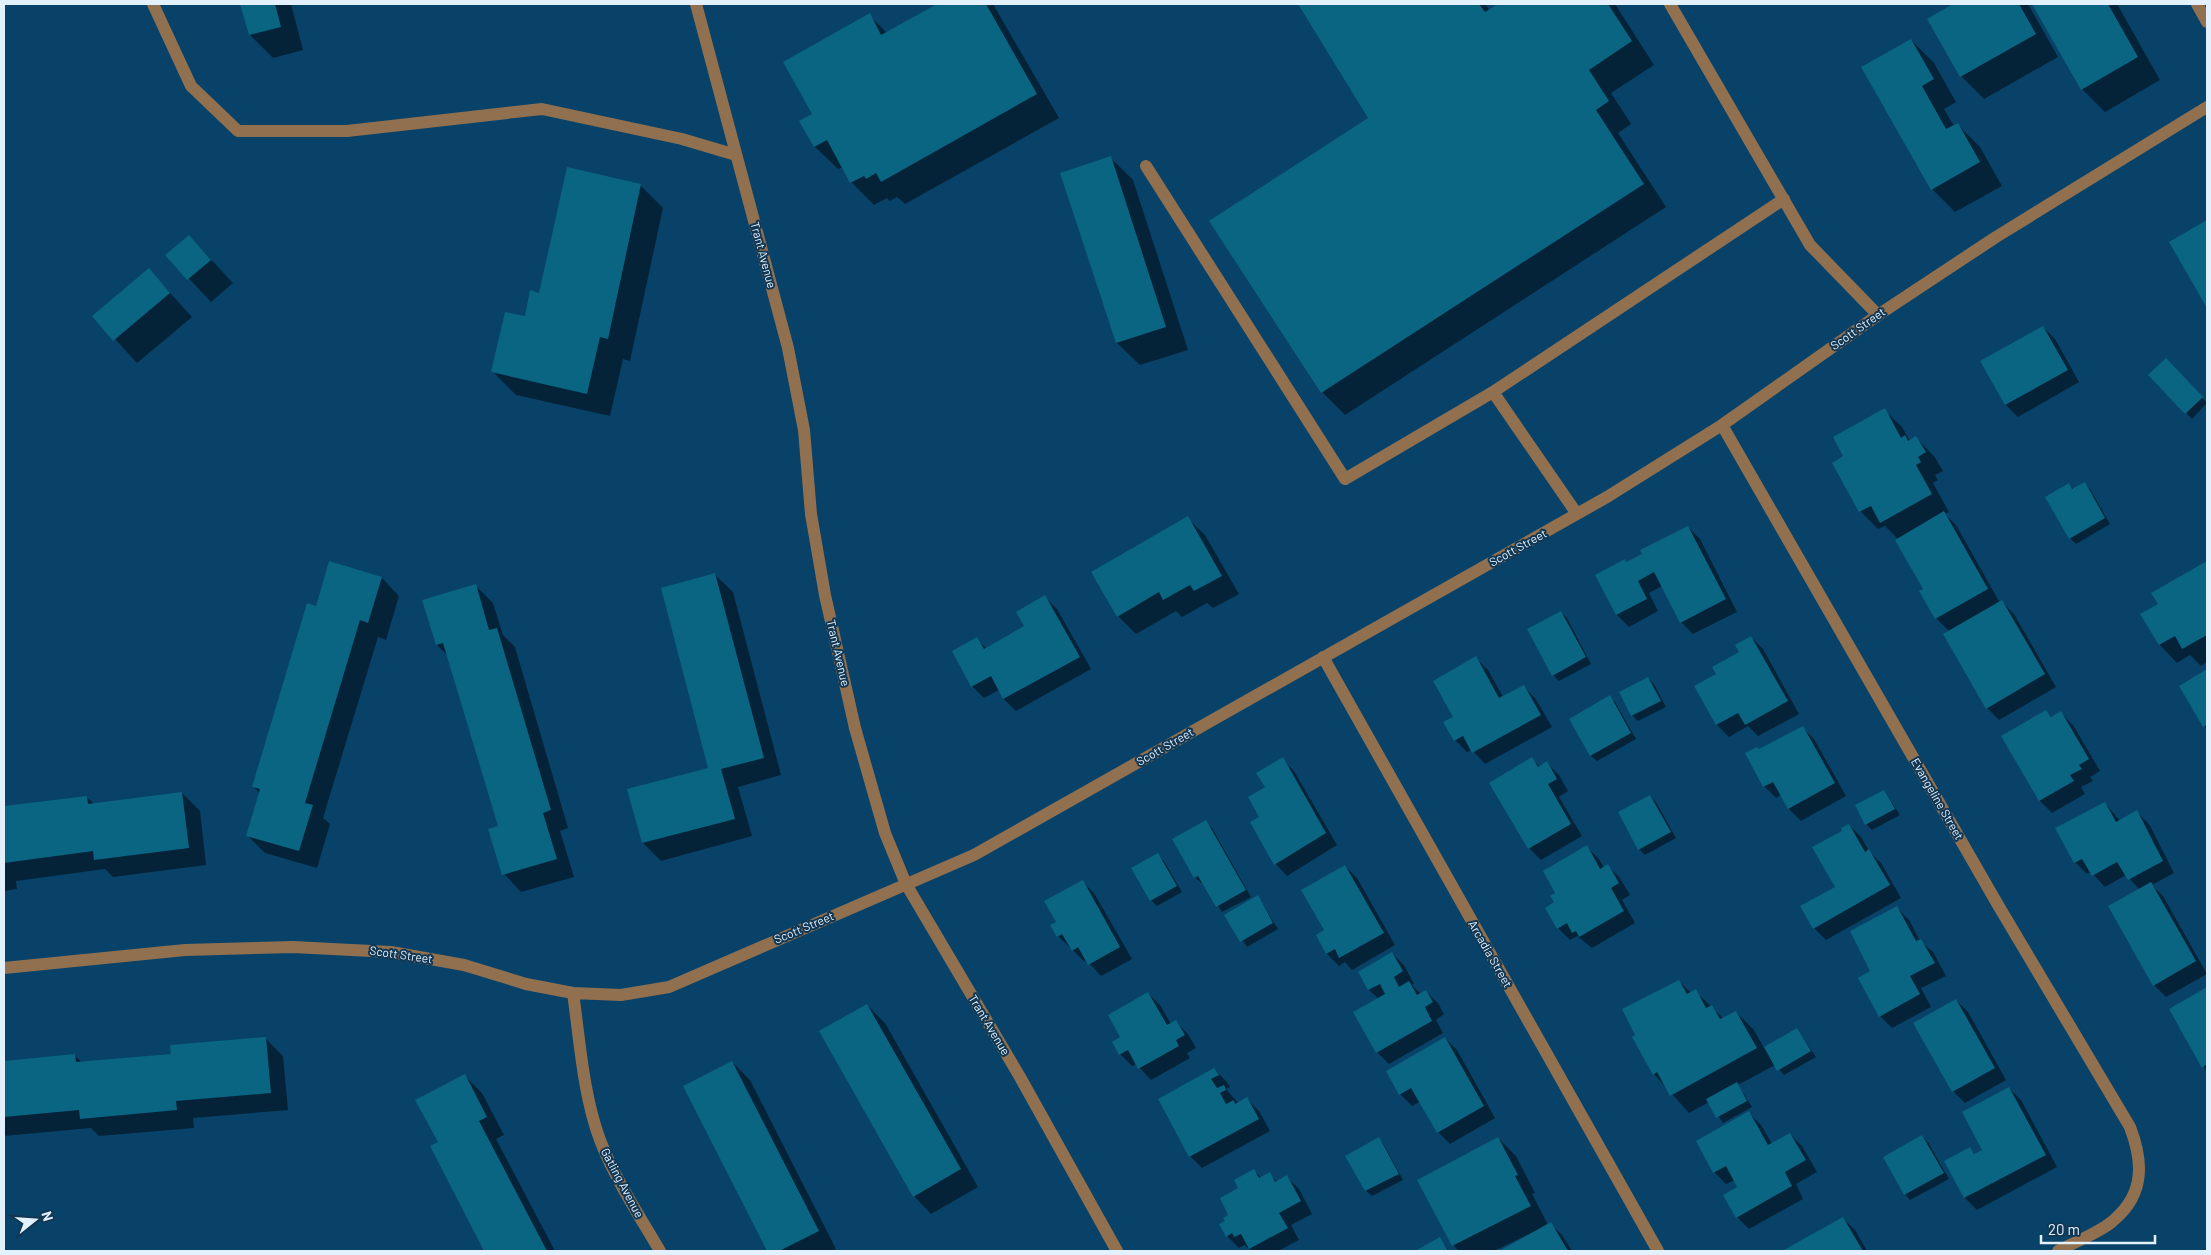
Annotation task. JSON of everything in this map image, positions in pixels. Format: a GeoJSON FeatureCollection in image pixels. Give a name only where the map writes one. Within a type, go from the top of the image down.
{"type":"FeatureCollection","features":[{"type":"Feature","properties":{"kind":"street"},"geometry":{"type":"LineString","coordinates":[[153,4],[191,86],[238,131],[347,131],[542,109],[682,139],[736,155]]}},
{"type":"Feature","properties":{"kind":"street","name":"Trant Avenue"},"geometry":{"type":"LineString","coordinates":[[696,4],[788,348],[804,430],[811,514],[825,595],[855,728],[885,832],[906,884],[1020,1077],[1117,1251]]}},
{"type":"Feature","properties":{"kind":"street"},"geometry":{"type":"LineString","coordinates":[[1670,4],[1810,245],[1878,315]]}},
{"type":"Feature","properties":{"kind":"street"},"geometry":{"type":"LineString","coordinates":[[2197,4],[2207,22]]}},
{"type":"Feature","properties":{"kind":"street","name":"Scott Street"},"geometry":{"type":"LineString","coordinates":[[4,968],[185,950],[293,947],[391,952],[464,965],[526,984],[573,993],[621,995],[668,986],[974,855],[1577,514],[1722,424],[1878,315],[1996,237],[2207,107]]}},
{"type":"Feature","properties":{"kind":"street"},"geometry":{"type":"LineString","coordinates":[[1146,166],[1345,479],[1493,392],[1784,199]]}},
{"type":"Feature","properties":{"kind":"street"},"geometry":{"type":"LineString","coordinates":[[1493,392],[1577,514]]}},
{"type":"Feature","properties":{"kind":"street","name":"Evangeline Street"},"geometry":{"type":"LineString","coordinates":[[1722,424],[1993,896],[2130,1128],[2139,1151],[2139,1176],[2131,1200],[2115,1220],[2058,1251]]}},
{"type":"Feature","properties":{"kind":"street","name":"Arcadia Street"},"geometry":{"type":"LineString","coordinates":[[1323,657],[1658,1251]]}},
{"type":"Feature","properties":{"kind":"street","name":"Gatling Avenue"},"geometry":{"type":"LineString","coordinates":[[573,993],[587,1096],[600,1140],[619,1181],[660,1251]]}},
{"type":"Feature","properties":{"kind":"building"},"geometry":{"type":"Polygon","coordinates":[[[240,4],[275,4],[281,27],[249,35],[240,4]]]}},
{"type":"Feature","properties":{"kind":"building"},"geometry":{"type":"Polygon","coordinates":[[[937,4],[986,4],[1037,94],[881,182],[876,173],[866,179],[864,176],[850,183],[827,140],[814,147],[799,121],[812,114],[783,62],[870,13],[881,35],[937,4]]]}},
{"type":"Feature","properties":{"kind":"building"},"geometry":{"type":"Polygon","coordinates":[[[1298,4],[1479,4],[1485,12],[1498,4],[1608,4],[1632,41],[1589,70],[1609,101],[1596,110],[1644,184],[1321,393],[1209,221],[1368,118],[1298,4]]]}},
{"type":"Feature","properties":{"kind":"building"},"geometry":{"type":"Polygon","coordinates":[[[1953,4],[2019,4],[2036,34],[1960,77],[1927,19],[1953,4]]]}},
{"type":"Feature","properties":{"kind":"building"},"geometry":{"type":"Polygon","coordinates":[[[2032,4],[2108,4],[2138,57],[2081,90],[2032,4]]]}},
{"type":"Feature","properties":{"kind":"building"},"geometry":{"type":"Polygon","coordinates":[[[1911,39],[1934,79],[1922,86],[1946,129],[1958,123],[1980,162],[1931,190],[1861,67],[1911,39]]]}},
{"type":"Feature","properties":{"kind":"building"},"geometry":{"type":"Polygon","coordinates":[[[1111,156],[1166,327],[1116,343],[1060,173],[1111,156]]]}},
{"type":"Feature","properties":{"kind":"building"},"geometry":{"type":"Polygon","coordinates":[[[567,167],[641,184],[608,339],[600,337],[587,394],[491,372],[505,312],[525,316],[530,290],[539,293],[567,167]]]}},
{"type":"Feature","properties":{"kind":"building"},"geometry":{"type":"Polygon","coordinates":[[[2207,220],[2207,308],[2169,242],[2207,220]]]}},
{"type":"Feature","properties":{"kind":"building"},"geometry":{"type":"Polygon","coordinates":[[[189,235],[211,260],[187,280],[165,255],[189,235]]]}},
{"type":"Feature","properties":{"kind":"building"},"geometry":{"type":"Polygon","coordinates":[[[149,268],[170,293],[113,341],[92,316],[149,268]]]}},
{"type":"Feature","properties":{"kind":"building"},"geometry":{"type":"Polygon","coordinates":[[[2043,326],[2068,370],[2005,405],[1980,361],[2043,326]]]}},
{"type":"Feature","properties":{"kind":"building"},"geometry":{"type":"Polygon","coordinates":[[[2166,358],[2203,397],[2185,414],[2148,375],[2166,358]]]}},
{"type":"Feature","properties":{"kind":"building"},"geometry":{"type":"Polygon","coordinates":[[[1885,408],[1901,438],[1905,435],[1908,441],[1916,436],[1926,452],[1918,457],[1921,462],[1916,465],[1932,494],[1880,523],[1871,506],[1859,512],[1832,463],[1843,456],[1833,437],[1885,408]]]}},
{"type":"Feature","properties":{"kind":"building"},"geometry":{"type":"Polygon","coordinates":[[[2085,482],[2105,518],[2069,539],[2045,497],[2069,483],[2072,489],[2085,482]]]}},
{"type":"Feature","properties":{"kind":"building"},"geometry":{"type":"Polygon","coordinates":[[[1944,511],[1988,589],[1935,619],[1919,591],[1923,589],[1895,540],[1944,511]]]}},
{"type":"Feature","properties":{"kind":"building"},"geometry":{"type":"Polygon","coordinates":[[[1188,516],[1222,576],[1194,591],[1190,585],[1163,600],[1159,592],[1117,617],[1091,572],[1188,516]]]}},
{"type":"Feature","properties":{"kind":"building"},"geometry":{"type":"Polygon","coordinates":[[[1688,526],[1726,599],[1680,623],[1654,572],[1638,581],[1647,599],[1616,615],[1595,575],[1625,559],[1626,562],[1642,554],[1640,550],[1688,526]]]}},
{"type":"Feature","properties":{"kind":"building"},"geometry":{"type":"Polygon","coordinates":[[[329,561],[382,577],[368,623],[360,620],[305,803],[313,805],[299,851],[246,836],[260,789],[252,787],[307,603],[316,606],[329,561]]]}},
{"type":"Feature","properties":{"kind":"building"},"geometry":{"type":"Polygon","coordinates":[[[2207,561],[2207,635],[2182,649],[2175,636],[2159,645],[2140,614],[2158,604],[2151,593],[2207,561]]]}},
{"type":"Feature","properties":{"kind":"building"},"geometry":{"type":"Polygon","coordinates":[[[715,573],[764,758],[721,769],[735,819],[642,843],[627,789],[708,768],[661,588],[715,573]]]}},
{"type":"Feature","properties":{"kind":"building"},"geometry":{"type":"Polygon","coordinates":[[[476,584],[489,630],[497,628],[551,810],[543,813],[557,859],[502,875],[488,829],[498,826],[443,643],[436,645],[422,600],[476,584]]]}},
{"type":"Feature","properties":{"kind":"building"},"geometry":{"type":"Polygon","coordinates":[[[1045,595],[1080,657],[1003,699],[991,676],[971,687],[952,651],[977,637],[984,649],[1024,626],[1016,612],[1045,595]]]}},
{"type":"Feature","properties":{"kind":"building"},"geometry":{"type":"Polygon","coordinates":[[[2002,600],[2045,674],[1986,709],[1943,634],[2002,600]]]}},
{"type":"Feature","properties":{"kind":"building"},"geometry":{"type":"Polygon","coordinates":[[[1561,611],[1586,657],[1552,676],[1527,629],[1561,611]]]}},
{"type":"Feature","properties":{"kind":"building"},"geometry":{"type":"Polygon","coordinates":[[[1751,636],[1788,701],[1745,725],[1738,713],[1716,725],[1694,686],[1716,674],[1712,667],[1739,652],[1735,645],[1751,636]]]}},
{"type":"Feature","properties":{"kind":"building"},"geometry":{"type":"Polygon","coordinates":[[[1476,656],[1499,698],[1524,685],[1541,715],[1472,753],[1463,736],[1454,741],[1443,722],[1453,717],[1433,681],[1476,656]]]}},
{"type":"Feature","properties":{"kind":"building"},"geometry":{"type":"Polygon","coordinates":[[[2207,669],[2207,725],[2203,727],[2179,686],[2207,669]]]}},
{"type":"Feature","properties":{"kind":"building"},"geometry":{"type":"Polygon","coordinates":[[[1648,677],[1661,701],[1631,716],[1619,692],[1648,677]]]}},
{"type":"Feature","properties":{"kind":"building"},"geometry":{"type":"Polygon","coordinates":[[[1610,695],[1631,733],[1590,756],[1569,719],[1610,695]]]}},
{"type":"Feature","properties":{"kind":"building"},"geometry":{"type":"Polygon","coordinates":[[[2046,710],[2051,717],[2061,711],[2089,759],[2079,765],[2082,769],[2070,775],[2074,781],[2039,801],[2001,736],[2046,710]]]}},
{"type":"Feature","properties":{"kind":"building"},"geometry":{"type":"Polygon","coordinates":[[[1803,726],[1835,783],[1788,809],[1773,782],[1763,787],[1745,753],[1757,747],[1759,749],[1803,726]]]}},
{"type":"Feature","properties":{"kind":"building"},"geometry":{"type":"Polygon","coordinates":[[[1283,757],[1326,833],[1274,865],[1250,822],[1259,817],[1248,797],[1265,787],[1256,773],[1283,757]]]}},
{"type":"Feature","properties":{"kind":"building"},"geometry":{"type":"Polygon","coordinates":[[[1532,757],[1538,767],[1547,761],[1557,779],[1548,784],[1571,824],[1528,849],[1489,783],[1532,757]]]}},
{"type":"Feature","properties":{"kind":"building"},"geometry":{"type":"Polygon","coordinates":[[[1884,790],[1895,809],[1865,825],[1855,805],[1884,790]]]}},
{"type":"Feature","properties":{"kind":"building"},"geometry":{"type":"Polygon","coordinates":[[[182,792],[189,848],[94,860],[93,851],[4,863],[4,806],[87,796],[88,804],[182,792]]]}},
{"type":"Feature","properties":{"kind":"building"},"geometry":{"type":"Polygon","coordinates":[[[1650,795],[1671,832],[1638,850],[1618,812],[1650,795]]]}},
{"type":"Feature","properties":{"kind":"building"},"geometry":{"type":"Polygon","coordinates":[[[2105,802],[2116,822],[2137,810],[2163,861],[2128,880],[2117,862],[2092,876],[2082,859],[2074,863],[2055,828],[2105,802]]]}},
{"type":"Feature","properties":{"kind":"building"},"geometry":{"type":"Polygon","coordinates":[[[1206,820],[1246,890],[1216,907],[1198,876],[1194,878],[1172,839],[1206,820]]]}},
{"type":"Feature","properties":{"kind":"building"},"geometry":{"type":"Polygon","coordinates":[[[1849,824],[1865,852],[1869,849],[1890,885],[1813,929],[1800,906],[1835,887],[1812,847],[1842,831],[1841,828],[1849,824]]]}},
{"type":"Feature","properties":{"kind":"building"},"geometry":{"type":"Polygon","coordinates":[[[1587,845],[1600,869],[1608,864],[1619,883],[1611,888],[1624,911],[1579,937],[1576,931],[1572,933],[1567,923],[1557,929],[1545,908],[1554,902],[1550,896],[1555,893],[1543,871],[1587,845]]]}},
{"type":"Feature","properties":{"kind":"building"},"geometry":{"type":"Polygon","coordinates":[[[1158,853],[1177,886],[1150,901],[1131,868],[1158,853]]]}},
{"type":"Feature","properties":{"kind":"building"},"geometry":{"type":"Polygon","coordinates":[[[1345,865],[1384,933],[1339,958],[1335,949],[1326,954],[1316,935],[1324,930],[1301,890],[1345,865]]]}},
{"type":"Feature","properties":{"kind":"building"},"geometry":{"type":"Polygon","coordinates":[[[1083,880],[1120,947],[1088,965],[1078,947],[1072,951],[1062,934],[1057,937],[1050,925],[1056,922],[1044,901],[1083,880]]]}},
{"type":"Feature","properties":{"kind":"building"},"geometry":{"type":"Polygon","coordinates":[[[2151,882],[2196,961],[2153,986],[2108,906],[2151,882]]]}},
{"type":"Feature","properties":{"kind":"building"},"geometry":{"type":"Polygon","coordinates":[[[1258,895],[1273,923],[1240,942],[1224,915],[1258,895]]]}},
{"type":"Feature","properties":{"kind":"building"},"geometry":{"type":"Polygon","coordinates":[[[1897,906],[1916,941],[1921,939],[1935,963],[1910,976],[1920,994],[1879,1017],[1858,978],[1870,971],[1850,931],[1897,906]]]}},
{"type":"Feature","properties":{"kind":"building"},"geometry":{"type":"Polygon","coordinates":[[[1392,952],[1403,971],[1394,977],[1399,987],[1409,981],[1417,995],[1426,990],[1433,1002],[1425,1007],[1432,1021],[1376,1053],[1353,1012],[1385,994],[1380,984],[1368,990],[1358,972],[1392,952]]]}},
{"type":"Feature","properties":{"kind":"building"},"geometry":{"type":"Polygon","coordinates":[[[1679,980],[1687,994],[1696,989],[1706,1008],[1712,1005],[1720,1019],[1736,1011],[1757,1048],[1670,1096],[1657,1072],[1653,1075],[1632,1037],[1635,1035],[1622,1009],[1679,980]]]}},
{"type":"Feature","properties":{"kind":"building"},"geometry":{"type":"Polygon","coordinates":[[[2207,987],[2207,1064],[2202,1068],[2169,1009],[2207,987]]]}},
{"type":"Feature","properties":{"kind":"building"},"geometry":{"type":"Polygon","coordinates":[[[1148,992],[1167,1025],[1176,1020],[1185,1035],[1176,1040],[1179,1046],[1138,1069],[1128,1050],[1119,1055],[1112,1042],[1120,1037],[1108,1015],[1148,992]]]}},
{"type":"Feature","properties":{"kind":"building"},"geometry":{"type":"Polygon","coordinates":[[[1956,999],[1995,1068],[1952,1092],[1913,1023],[1956,999]]]}},
{"type":"Feature","properties":{"kind":"building"},"geometry":{"type":"Polygon","coordinates":[[[867,1004],[961,1169],[913,1197],[819,1031],[867,1004]]]}},
{"type":"Feature","properties":{"kind":"building"},"geometry":{"type":"Polygon","coordinates":[[[1797,1028],[1811,1051],[1777,1071],[1764,1047],[1797,1028]]]}},
{"type":"Feature","properties":{"kind":"building"},"geometry":{"type":"Polygon","coordinates":[[[266,1037],[271,1093],[176,1101],[177,1110],[80,1119],[79,1110],[4,1117],[4,1061],[75,1054],[76,1062],[171,1054],[170,1045],[266,1037]]]}},
{"type":"Feature","properties":{"kind":"building"},"geometry":{"type":"Polygon","coordinates":[[[1445,1037],[1484,1106],[1437,1133],[1411,1088],[1399,1095],[1386,1071],[1445,1037]]]}},
{"type":"Feature","properties":{"kind":"building"},"geometry":{"type":"Polygon","coordinates":[[[732,1061],[819,1231],[779,1251],[767,1251],[683,1086],[732,1061]]]}},
{"type":"Feature","properties":{"kind":"building"},"geometry":{"type":"Polygon","coordinates":[[[1214,1068],[1219,1075],[1211,1079],[1217,1088],[1224,1085],[1226,1090],[1220,1093],[1226,1104],[1234,1100],[1235,1104],[1247,1097],[1259,1119],[1189,1157],[1158,1099],[1214,1068]]]}},
{"type":"Feature","properties":{"kind":"building"},"geometry":{"type":"Polygon","coordinates":[[[465,1074],[487,1117],[479,1121],[547,1251],[484,1251],[430,1146],[438,1142],[415,1100],[465,1074]]]}},
{"type":"Feature","properties":{"kind":"building"},"geometry":{"type":"Polygon","coordinates":[[[1737,1082],[1747,1101],[1716,1118],[1706,1099],[1737,1082]]]}},
{"type":"Feature","properties":{"kind":"building"},"geometry":{"type":"Polygon","coordinates":[[[2009,1087],[2046,1155],[1964,1198],[1944,1161],[1970,1147],[1974,1154],[1982,1150],[1962,1112],[2009,1087]]]}},
{"type":"Feature","properties":{"kind":"building"},"geometry":{"type":"Polygon","coordinates":[[[1749,1111],[1768,1145],[1790,1133],[1806,1160],[1785,1172],[1792,1186],[1736,1218],[1723,1195],[1737,1187],[1726,1166],[1713,1173],[1696,1141],[1749,1111]]]}},
{"type":"Feature","properties":{"kind":"building"},"geometry":{"type":"Polygon","coordinates":[[[1922,1135],[1944,1173],[1904,1195],[1883,1157],[1922,1135]]]}},
{"type":"Feature","properties":{"kind":"building"},"geometry":{"type":"Polygon","coordinates":[[[1379,1137],[1399,1174],[1365,1191],[1345,1156],[1379,1137]]]}},
{"type":"Feature","properties":{"kind":"building"},"geometry":{"type":"Polygon","coordinates":[[[1498,1137],[1518,1175],[1515,1176],[1531,1206],[1452,1246],[1417,1180],[1498,1137]]]}},
{"type":"Feature","properties":{"kind":"building"},"geometry":{"type":"Polygon","coordinates":[[[1254,1169],[1259,1178],[1270,1172],[1275,1182],[1287,1175],[1301,1201],[1279,1213],[1288,1228],[1249,1249],[1241,1234],[1234,1237],[1232,1233],[1226,1237],[1219,1224],[1225,1221],[1223,1218],[1228,1215],[1220,1198],[1238,1188],[1234,1180],[1254,1169]]]}},
{"type":"Feature","properties":{"kind":"building"},"geometry":{"type":"Polygon","coordinates":[[[1843,1217],[1863,1251],[1782,1251],[1843,1217]]]}},
{"type":"Feature","properties":{"kind":"building"},"geometry":{"type":"Polygon","coordinates":[[[1551,1222],[1568,1251],[1499,1251],[1551,1222]]]}},
{"type":"Feature","properties":{"kind":"building"},"geometry":{"type":"Polygon","coordinates":[[[1440,1237],[1448,1251],[1415,1251],[1440,1237]]]}}]}
